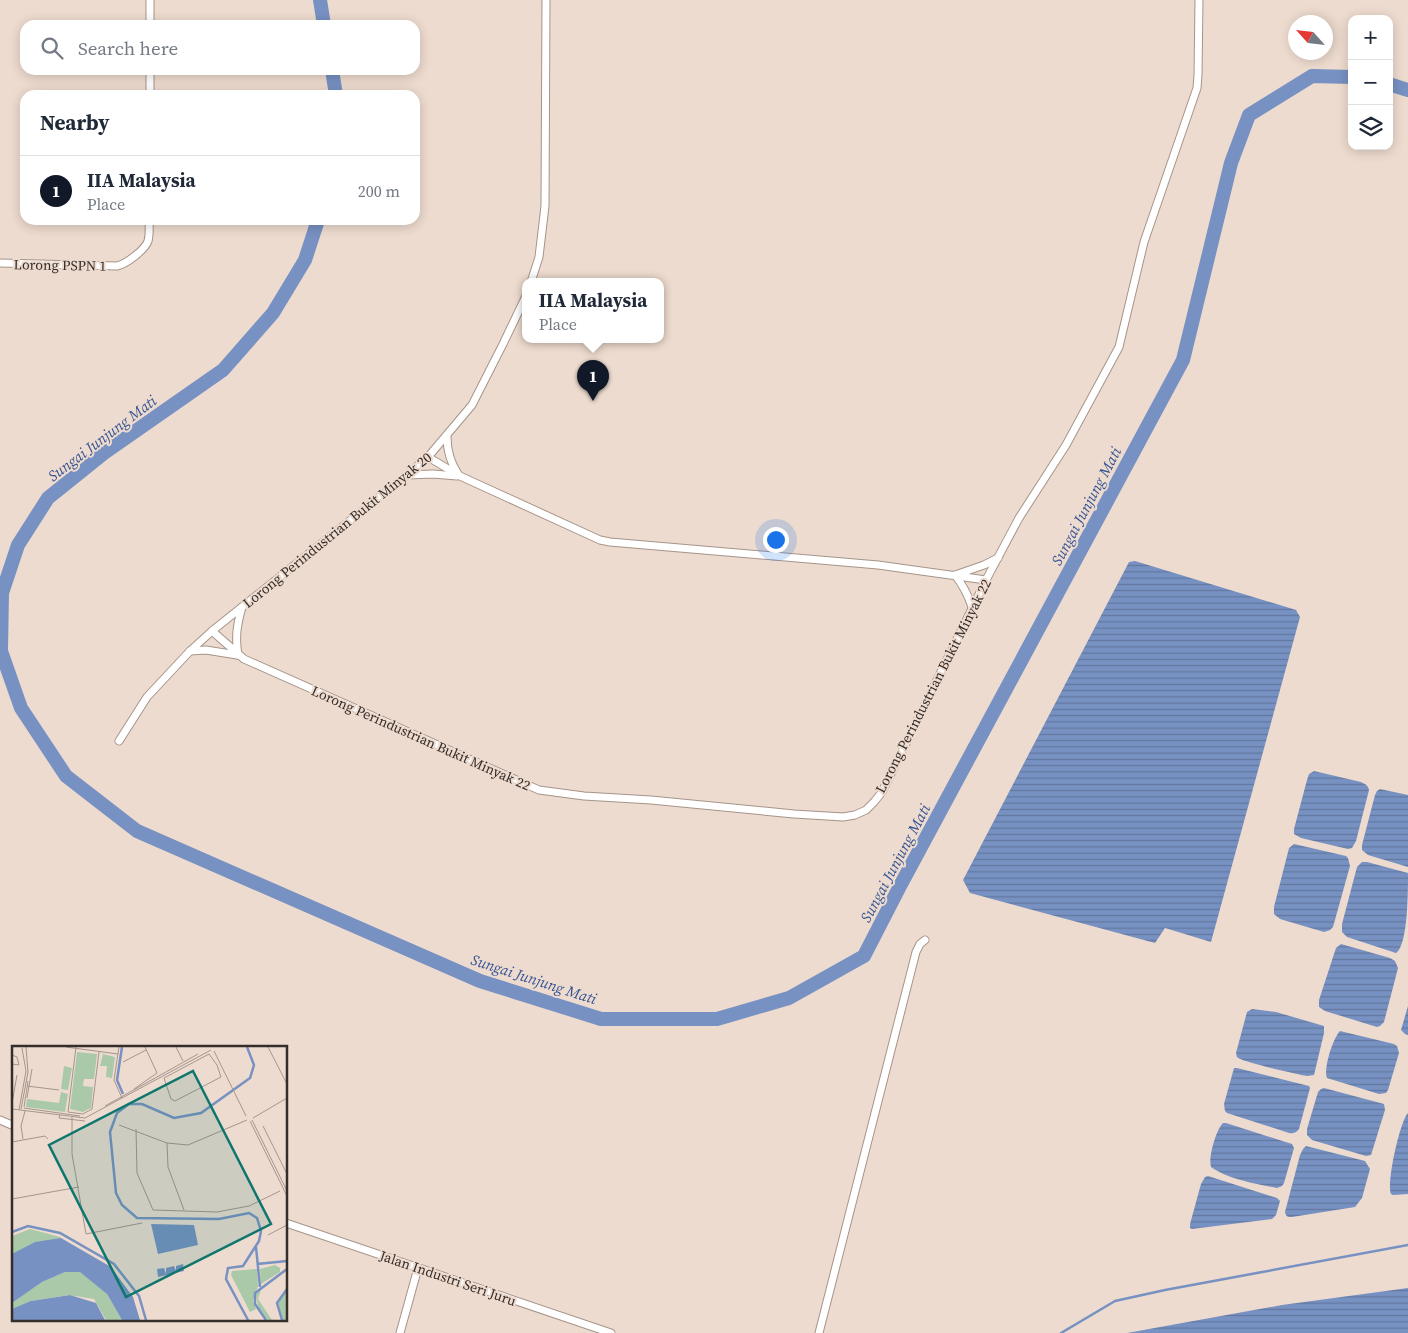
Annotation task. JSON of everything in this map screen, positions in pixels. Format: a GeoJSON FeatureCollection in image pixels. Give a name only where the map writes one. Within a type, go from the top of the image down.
{"type":"FeatureCollection","features":[{"type":"Feature","properties":{"kind":"street"},"geometry":{"type":"LineString","coordinates":[[150,0],[150,20]]}},
{"type":"Feature","properties":{"kind":"street"},"geometry":{"type":"LineString","coordinates":[[532,278],[539,257],[545,206],[546,0]]}},
{"type":"Feature","properties":{"kind":"street","name":"Lorong Perindustrian Bukit Minyak 22"},"geometry":{"type":"LineString","coordinates":[[212,631],[238,656],[538,790],[584,796],[652,800],[843,817],[855,815],[866,810],[882,792],[972,607],[1019,518],[1066,446],[1119,347],[1144,242],[1197,88],[1198,0]]}},
{"type":"Feature","properties":{"kind":"street"},"geometry":{"type":"LineString","coordinates":[[150,75],[150,90]]}},
{"type":"Feature","properties":{"kind":"street","name":"Lorong PSPN 1"},"geometry":{"type":"LineString","coordinates":[[0,263],[123,265],[146,246],[149,238],[149,225]]}},
{"type":"Feature","properties":{"kind":"street","name":"Lorong Perindustrian Bukit Minyak 20"},"geometry":{"type":"LineString","coordinates":[[119,740],[146,697],[190,651],[212,631],[428,457],[472,404],[504,344],[522,305]]}},
{"type":"Feature","properties":{"kind":"street"},"geometry":{"type":"LineString","coordinates":[[446,436],[449,458],[460,476]]}},
{"type":"Feature","properties":{"kind":"street"},"geometry":{"type":"LineString","coordinates":[[428,457],[460,476],[591,536],[610,542],[878,565],[986,580]]}},
{"type":"Feature","properties":{"kind":"street"},"geometry":{"type":"LineString","coordinates":[[407,475],[460,476]]}},
{"type":"Feature","properties":{"kind":"street"},"geometry":{"type":"LineString","coordinates":[[955,575],[970,571],[998,558]]}},
{"type":"Feature","properties":{"kind":"street"},"geometry":{"type":"LineString","coordinates":[[955,575],[968,596],[972,607]]}},
{"type":"Feature","properties":{"kind":"street"},"geometry":{"type":"LineString","coordinates":[[190,651],[206,650],[238,656],[237,625],[242,607]]}},
{"type":"Feature","properties":{"kind":"street"},"geometry":{"type":"LineString","coordinates":[[819,1333],[916,952],[924,940]]}},
{"type":"Feature","properties":{"kind":"street"},"geometry":{"type":"LineString","coordinates":[[0,1120],[12,1125]]}},
{"type":"Feature","properties":{"kind":"street","name":"Jalan Industri Seri Juru"},"geometry":{"type":"LineString","coordinates":[[288,1224],[611,1333]]}},
{"type":"Feature","properties":{"kind":"street"},"geometry":{"type":"LineString","coordinates":[[400,1333],[418,1268]]}},
{"type":"Feature","properties":{"kind":"water"},"geometry":{"type":"Polygon","coordinates":[[[1135,561],[1296,610],[1300,617],[1211,942],[1165,928],[1155,943],[970,893],[963,880],[1129,562],[1135,561]]]}},
{"type":"Feature","properties":{"kind":"water"},"geometry":{"type":"Polygon","coordinates":[[[1314,771],[1361,782],[1368,787],[1369,790],[1356,841],[1352,848],[1348,849],[1301,838],[1294,834],[1307,780],[1309,774],[1314,771]]]}},
{"type":"Feature","properties":{"kind":"water"},"geometry":{"type":"Polygon","coordinates":[[[1380,789],[1408,795],[1408,867],[1368,855],[1362,850],[1375,795],[1380,789]]]}},
{"type":"Feature","properties":{"kind":"water"},"geometry":{"type":"Polygon","coordinates":[[[1294,844],[1348,858],[1350,866],[1333,927],[1330,930],[1324,932],[1280,919],[1274,914],[1274,907],[1289,848],[1294,844]]]}},
{"type":"Feature","properties":{"kind":"water"},"geometry":{"type":"Polygon","coordinates":[[[1362,862],[1408,873],[1405,929],[1400,948],[1396,953],[1347,937],[1342,932],[1342,924],[1357,867],[1362,862]]]}},
{"type":"Feature","properties":{"kind":"water"},"geometry":{"type":"Polygon","coordinates":[[[1341,944],[1395,961],[1398,968],[1384,1022],[1380,1026],[1377,1027],[1325,1011],[1319,1007],[1319,1000],[1336,948],[1341,944]]]}},
{"type":"Feature","properties":{"kind":"water"},"geometry":{"type":"Polygon","coordinates":[[[1408,1006],[1408,1035],[1401,1030],[1408,1006]]]}},
{"type":"Feature","properties":{"kind":"water"},"geometry":{"type":"Polygon","coordinates":[[[1252,1009],[1276,1012],[1324,1026],[1314,1075],[1307,1076],[1248,1062],[1237,1057],[1236,1053],[1247,1012],[1252,1009]]]}},
{"type":"Feature","properties":{"kind":"water"},"geometry":{"type":"Polygon","coordinates":[[[1340,1031],[1397,1046],[1399,1053],[1386,1093],[1379,1094],[1327,1078],[1326,1068],[1329,1054],[1334,1040],[1340,1031]]]}},
{"type":"Feature","properties":{"kind":"water"},"geometry":{"type":"Polygon","coordinates":[[[1234,1068],[1309,1086],[1299,1129],[1294,1133],[1289,1133],[1227,1113],[1224,1104],[1234,1068]]]}},
{"type":"Feature","properties":{"kind":"water"},"geometry":{"type":"Polygon","coordinates":[[[1324,1088],[1384,1104],[1385,1110],[1371,1155],[1366,1156],[1312,1140],[1307,1135],[1318,1092],[1324,1088]]]}},
{"type":"Feature","properties":{"kind":"water"},"geometry":{"type":"Polygon","coordinates":[[[1408,1113],[1408,1194],[1393,1195],[1390,1188],[1392,1166],[1401,1127],[1408,1113]]]}},
{"type":"Feature","properties":{"kind":"water"},"geometry":{"type":"Polygon","coordinates":[[[1223,1123],[1292,1144],[1294,1148],[1282,1186],[1277,1188],[1243,1180],[1225,1175],[1211,1167],[1213,1144],[1223,1123]]]}},
{"type":"Feature","properties":{"kind":"water"},"geometry":{"type":"Polygon","coordinates":[[[1306,1146],[1365,1161],[1370,1169],[1362,1198],[1355,1207],[1292,1217],[1287,1216],[1285,1212],[1300,1155],[1306,1146]]]}},
{"type":"Feature","properties":{"kind":"water"},"geometry":{"type":"Polygon","coordinates":[[[1208,1176],[1277,1198],[1280,1201],[1276,1215],[1272,1219],[1190,1228],[1201,1184],[1205,1177],[1208,1176]]]}},
{"type":"Feature","properties":{"kind":"water"},"geometry":{"type":"Polygon","coordinates":[[[1408,1288],[1408,1333],[1127,1333],[1282,1305],[1408,1288]]]}},
{"type":"Feature","properties":{"kind":"waterway","name":"Sungai Junjung Mati"},"geometry":{"type":"LineString","coordinates":[[320,0],[323,20]]}},
{"type":"Feature","properties":{"kind":"waterway","name":"Sungai Junjung Mati"},"geometry":{"type":"LineString","coordinates":[[333,75],[335,90]]}},
{"type":"Feature","properties":{"kind":"waterway","name":"Sungai Junjung Mati"},"geometry":{"type":"LineString","coordinates":[[316,225],[305,260],[273,313],[223,370],[104,453],[48,498],[18,545],[2,593],[1,651],[21,708],[66,776],[137,831],[480,981],[601,1019],[717,1019],[789,998],[864,956],[1183,360],[1231,163],[1249,115],[1312,76],[1348,77]]}},
{"type":"Feature","properties":{"kind":"waterway","name":"Sungai Junjung Mati"},"geometry":{"type":"LineString","coordinates":[[1393,85],[1408,90]]}},
{"type":"Feature","properties":{"kind":"waterway","name":"Sungai Junjung Mati"},"geometry":{"type":"LineString","coordinates":[[0,585],[5,585]]}},
{"type":"Feature","properties":{"kind":"waterway"},"geometry":{"type":"LineString","coordinates":[[1061,1333],[1115,1301],[1408,1245]]}},
{"type":"Feature","properties":{"kind":"place","name":"IIA Malaysia"},"geometry":{"type":"Point","coordinates":[593,401]}}]}
